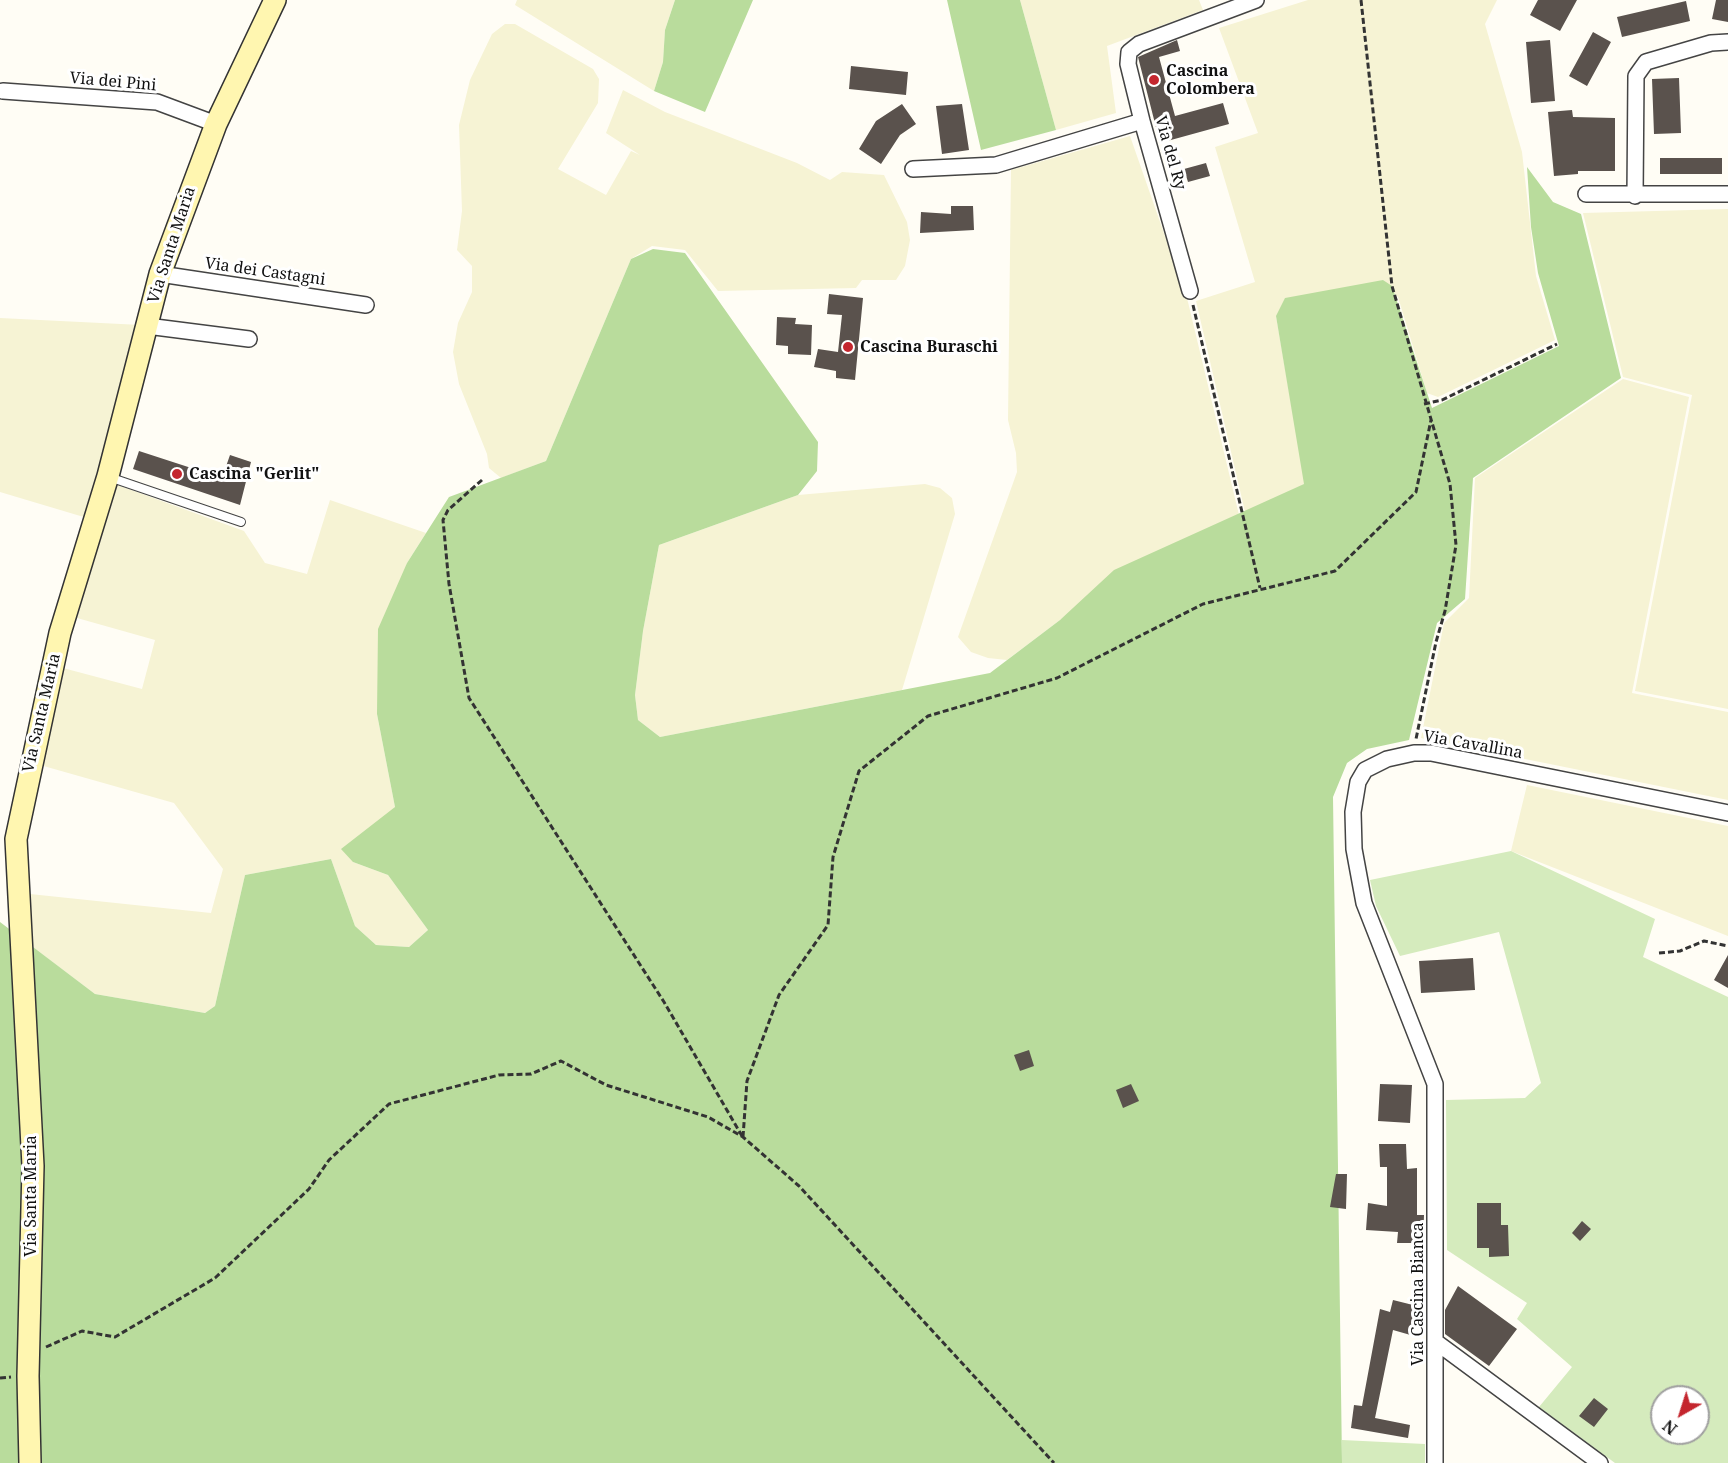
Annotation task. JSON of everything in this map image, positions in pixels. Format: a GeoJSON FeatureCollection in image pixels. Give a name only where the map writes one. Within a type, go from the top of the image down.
{"type":"FeatureCollection","features":[{"type":"Feature","properties":{"kind":"street","name":"Via Santa Maria"},"geometry":{"type":"LineString","coordinates":[[30,1463],[28,1355],[33,1166],[16,839],[60,633],[108,476],[160,274],[216,124],[275,0]]}},
{"type":"Feature","properties":{"kind":"street","name":"Via del Ry"},"geometry":{"type":"LineString","coordinates":[[1190,291],[1142,121],[1128,64],[1129,52],[1138,44],[1256,0]]}},
{"type":"Feature","properties":{"kind":"street"},"geometry":{"type":"LineString","coordinates":[[1635,195],[1635,76],[1647,62],[1711,43],[1728,42]]}},
{"type":"Feature","properties":{"kind":"street","name":"Via dei Pini"},"geometry":{"type":"LineString","coordinates":[[3,92],[158,102],[216,124]]}},
{"type":"Feature","properties":{"kind":"street"},"geometry":{"type":"LineString","coordinates":[[913,169],[996,165],[1142,121]]}},
{"type":"Feature","properties":{"kind":"street"},"geometry":{"type":"LineString","coordinates":[[1586,194],[1728,194]]}},
{"type":"Feature","properties":{"kind":"street","name":"Via dei Castagni"},"geometry":{"type":"LineString","coordinates":[[160,274],[366,305]]}},
{"type":"Feature","properties":{"kind":"street"},"geometry":{"type":"LineString","coordinates":[[147,326],[249,339]]}},
{"type":"Feature","properties":{"kind":"street","name":"Via Cavallina"},"geometry":{"type":"LineString","coordinates":[[1435,1124],[1435,1084],[1365,903],[1354,849],[1353,812],[1358,782],[1365,770],[1387,759],[1414,753],[1431,753],[1728,813]]}},
{"type":"Feature","properties":{"kind":"street","name":"Via Cascina Bianca"},"geometry":{"type":"LineString","coordinates":[[1435,1124],[1435,1463]]}},
{"type":"Feature","properties":{"kind":"street"},"geometry":{"type":"LineString","coordinates":[[1436,1342],[1600,1463]]}},
{"type":"Feature","properties":{"kind":"lane"},"geometry":{"type":"LineString","coordinates":[[108,476],[242,522]]}},
{"type":"Feature","properties":{"kind":"path"},"geometry":{"type":"LineString","coordinates":[[1361,0],[1392,286],[1424,404],[1450,484],[1456,545],[1445,611],[1436,642],[1414,753]]}},
{"type":"Feature","properties":{"kind":"path"},"geometry":{"type":"LineString","coordinates":[[1190,291],[1260,588]]}},
{"type":"Feature","properties":{"kind":"path"},"geometry":{"type":"LineString","coordinates":[[1424,404],[1442,400],[1557,344]]}},
{"type":"Feature","properties":{"kind":"path"},"geometry":{"type":"LineString","coordinates":[[743,1137],[747,1081],[779,995],[828,925],[833,857],[859,771],[928,716],[1057,678],[1203,604],[1335,571],[1416,492],[1431,420]]}},
{"type":"Feature","properties":{"kind":"path"},"geometry":{"type":"LineString","coordinates":[[482,480],[448,510],[443,520],[449,584],[469,698],[664,1002],[743,1137]]}},
{"type":"Feature","properties":{"kind":"path"},"geometry":{"type":"LineString","coordinates":[[1659,953],[1680,951],[1704,941],[1728,946]]}},
{"type":"Feature","properties":{"kind":"path"},"geometry":{"type":"LineString","coordinates":[[28,1355],[82,1331],[115,1337],[215,1278],[309,1189],[329,1160],[389,1104],[499,1075],[531,1074],[561,1061],[606,1085],[708,1117],[743,1137],[799,1186],[1054,1463]]}},
{"type":"Feature","properties":{"kind":"shaded area"},"geometry":{"type":"Polygon","coordinates":[[[517,0],[675,0],[665,30],[663,62],[654,91],[515,5],[517,0]]]}},
{"type":"Feature","properties":{"kind":"shaded area"},"geometry":{"type":"Polygon","coordinates":[[[1020,0],[1199,0],[1203,10],[1107,46],[1116,113],[1056,130],[1020,0]]]}},
{"type":"Feature","properties":{"kind":"shaded area"},"geometry":{"type":"Polygon","coordinates":[[[1308,0],[1497,0],[1485,24],[1522,152],[1536,276],[1555,340],[1438,397],[1427,393],[1398,297],[1383,280],[1276,316],[1305,484],[1245,512],[1196,301],[1255,282],[1215,147],[1258,133],[1219,28],[1308,0]]]}},
{"type":"Feature","properties":{"kind":"shaded area"},"geometry":{"type":"Polygon","coordinates":[[[505,24],[515,24],[593,69],[599,79],[598,103],[558,169],[606,195],[631,151],[640,155],[606,133],[623,90],[665,112],[797,163],[830,180],[842,172],[884,175],[907,222],[910,240],[905,266],[896,280],[862,280],[856,288],[718,291],[685,250],[652,246],[631,259],[546,461],[501,478],[489,468],[487,454],[459,384],[453,352],[458,323],[472,292],[472,266],[457,250],[462,211],[459,125],[470,80],[492,34],[505,24]]]}},
{"type":"Feature","properties":{"kind":"shaded area"},"geometry":{"type":"Polygon","coordinates":[[[1130,136],[1188,302],[1239,515],[1191,537],[1060,620],[1007,660],[988,658],[971,652],[958,637],[1017,472],[1016,453],[1008,420],[1011,170],[1130,136]]]}},
{"type":"Feature","properties":{"kind":"shaded area"},"geometry":{"type":"Polygon","coordinates":[[[1728,209],[1728,709],[1635,691],[1692,395],[1623,377],[1583,213],[1728,209]]]}},
{"type":"Feature","properties":{"kind":"shaded area"},"geometry":{"type":"Polygon","coordinates":[[[0,318],[141,325],[87,518],[0,492],[0,318]]]}},
{"type":"Feature","properties":{"kind":"shaded area"},"geometry":{"type":"Polygon","coordinates":[[[1623,379],[1689,397],[1632,693],[1728,712],[1728,800],[1421,738],[1444,623],[1469,598],[1475,478],[1623,379]]]}},
{"type":"Feature","properties":{"kind":"shaded area"},"geometry":{"type":"Polygon","coordinates":[[[115,484],[244,531],[265,563],[307,574],[330,500],[426,533],[407,563],[377,714],[395,807],[353,862],[388,875],[428,930],[409,947],[376,945],[355,926],[331,859],[245,875],[215,1006],[205,1013],[95,994],[30,945],[30,894],[211,913],[223,869],[174,803],[40,765],[63,668],[142,689],[155,640],[77,618],[115,484]]]}},
{"type":"Feature","properties":{"kind":"shaded area"},"geometry":{"type":"Polygon","coordinates":[[[925,484],[940,488],[952,498],[955,514],[902,690],[660,737],[638,720],[635,695],[643,631],[659,545],[798,495],[925,484]]]}},
{"type":"Feature","properties":{"kind":"shaded area"},"geometry":{"type":"Polygon","coordinates":[[[1527,785],[1728,826],[1728,936],[1511,851],[1527,785]]]}},
{"type":"Feature","properties":{"kind":"green space"},"geometry":{"type":"Polygon","coordinates":[[[675,0],[753,0],[705,112],[654,91],[663,62],[665,30],[675,0]]]}},
{"type":"Feature","properties":{"kind":"green space"},"geometry":{"type":"Polygon","coordinates":[[[947,0],[1020,0],[1056,130],[981,150],[947,0]]]}},
{"type":"Feature","properties":{"kind":"green space"},"geometry":{"type":"Polygon","coordinates":[[[1527,167],[1553,202],[1581,214],[1621,378],[1473,478],[1465,599],[1437,623],[1409,740],[1367,749],[1347,763],[1333,797],[1342,1463],[0,1463],[0,922],[95,994],[205,1013],[215,1006],[245,875],[331,859],[355,926],[376,945],[409,947],[428,930],[388,875],[353,862],[341,849],[395,807],[377,714],[378,629],[407,563],[449,497],[546,461],[631,259],[653,249],[685,253],[818,442],[817,471],[798,495],[659,545],[643,631],[635,695],[638,720],[660,737],[990,673],[1060,620],[1114,570],[1304,484],[1276,316],[1285,298],[1383,280],[1392,286],[1432,408],[1559,346],[1538,273],[1531,227],[1527,167]]]}},
{"type":"Feature","properties":{"kind":"green space"},"geometry":{"type":"Polygon","coordinates":[[[1511,851],[1655,919],[1643,957],[1728,997],[1728,1463],[1615,1463],[1539,1407],[1572,1367],[1517,1319],[1527,1303],[1447,1250],[1446,1100],[1525,1098],[1541,1083],[1499,932],[1400,956],[1376,906],[1370,880],[1511,851]]]}},
{"type":"Feature","properties":{"kind":"green space"},"geometry":{"type":"Polygon","coordinates":[[[1342,1440],[1425,1444],[1425,1463],[1342,1463],[1342,1440]]]}},
{"type":"Feature","properties":{"kind":"building"},"geometry":{"type":"Polygon","coordinates":[[[1538,0],[1577,0],[1560,31],[1530,15],[1538,0]]]}},
{"type":"Feature","properties":{"kind":"building"},"geometry":{"type":"Polygon","coordinates":[[[1716,0],[1728,0],[1728,22],[1712,19],[1716,0]]]}},
{"type":"Feature","properties":{"kind":"building"},"geometry":{"type":"Polygon","coordinates":[[[1686,1],[1690,21],[1622,37],[1617,17],[1686,1]]]}},
{"type":"Feature","properties":{"kind":"building"},"geometry":{"type":"Polygon","coordinates":[[[1593,32],[1611,42],[1587,86],[1569,76],[1593,32]]]}},
{"type":"Feature","properties":{"kind":"building","name":"Cascina Colombera"},"geometry":{"type":"Polygon","coordinates":[[[1177,40],[1180,51],[1159,57],[1175,116],[1223,103],[1229,124],[1160,143],[1138,57],[1177,40]]]}},
{"type":"Feature","properties":{"kind":"building"},"geometry":{"type":"Polygon","coordinates":[[[1550,40],[1555,101],[1531,103],[1526,42],[1550,40]]]}},
{"type":"Feature","properties":{"kind":"building"},"geometry":{"type":"Polygon","coordinates":[[[851,66],[908,72],[906,95],[849,89],[851,66]]]}},
{"type":"Feature","properties":{"kind":"building"},"geometry":{"type":"Polygon","coordinates":[[[1679,78],[1681,133],[1654,134],[1652,79],[1679,78]]]}},
{"type":"Feature","properties":{"kind":"building"},"geometry":{"type":"Polygon","coordinates":[[[902,104],[916,124],[900,135],[881,164],[859,149],[876,121],[902,104]]]}},
{"type":"Feature","properties":{"kind":"building"},"geometry":{"type":"Polygon","coordinates":[[[962,104],[969,150],[942,154],[936,106],[962,104]]]}},
{"type":"Feature","properties":{"kind":"building"},"geometry":{"type":"Polygon","coordinates":[[[1572,110],[1573,117],[1615,118],[1615,171],[1578,171],[1578,174],[1554,176],[1548,112],[1572,110]]]}},
{"type":"Feature","properties":{"kind":"building"},"geometry":{"type":"Polygon","coordinates":[[[1660,158],[1722,158],[1722,174],[1660,174],[1660,158]]]}},
{"type":"Feature","properties":{"kind":"building"},"geometry":{"type":"Polygon","coordinates":[[[1206,163],[1210,176],[1188,182],[1184,169],[1206,163]]]}},
{"type":"Feature","properties":{"kind":"building"},"geometry":{"type":"Polygon","coordinates":[[[951,206],[973,206],[974,230],[920,233],[921,212],[951,214],[951,206]]]}},
{"type":"Feature","properties":{"kind":"building","name":"Cascina Buraschi"},"geometry":{"type":"Polygon","coordinates":[[[829,294],[863,298],[855,380],[836,378],[836,371],[814,367],[818,349],[838,352],[842,315],[827,314],[829,294]]]}},
{"type":"Feature","properties":{"kind":"building","name":"Cascina Buraschi"},"geometry":{"type":"Polygon","coordinates":[[[777,317],[796,318],[795,324],[812,325],[811,355],[788,354],[788,346],[776,345],[777,317]]]}},
{"type":"Feature","properties":{"kind":"building","name":"Cascina \"Gerlit\""},"geometry":{"type":"Polygon","coordinates":[[[139,451],[222,478],[230,455],[251,462],[240,505],[133,469],[139,451]]]}},
{"type":"Feature","properties":{"kind":"building"},"geometry":{"type":"Polygon","coordinates":[[[1728,955],[1728,988],[1714,980],[1728,955]]]}},
{"type":"Feature","properties":{"kind":"building"},"geometry":{"type":"Polygon","coordinates":[[[1473,958],[1475,990],[1421,993],[1419,961],[1473,958]]]}},
{"type":"Feature","properties":{"kind":"building"},"geometry":{"type":"Polygon","coordinates":[[[1029,1050],[1034,1066],[1020,1071],[1014,1055],[1029,1050]]]}},
{"type":"Feature","properties":{"kind":"building"},"geometry":{"type":"Polygon","coordinates":[[[1131,1084],[1139,1101],[1123,1108],[1116,1090],[1131,1084]]]}},
{"type":"Feature","properties":{"kind":"building"},"geometry":{"type":"Polygon","coordinates":[[[1380,1084],[1412,1085],[1410,1123],[1378,1121],[1380,1084]]]}},
{"type":"Feature","properties":{"kind":"building"},"geometry":{"type":"Polygon","coordinates":[[[1379,1144],[1406,1144],[1407,1169],[1417,1168],[1417,1215],[1424,1215],[1423,1243],[1397,1243],[1398,1232],[1366,1230],[1368,1203],[1387,1206],[1387,1167],[1380,1167],[1379,1144]]]}},
{"type":"Feature","properties":{"kind":"building"},"geometry":{"type":"Polygon","coordinates":[[[1336,1174],[1347,1174],[1346,1209],[1330,1207],[1336,1174]]]}},
{"type":"Feature","properties":{"kind":"building"},"geometry":{"type":"Polygon","coordinates":[[[1477,1203],[1501,1203],[1501,1225],[1508,1225],[1509,1256],[1489,1257],[1489,1248],[1477,1248],[1477,1203]]]}},
{"type":"Feature","properties":{"kind":"building"},"geometry":{"type":"Polygon","coordinates":[[[1582,1221],[1591,1229],[1580,1241],[1572,1233],[1582,1221]]]}},
{"type":"Feature","properties":{"kind":"building"},"geometry":{"type":"Polygon","coordinates":[[[1458,1286],[1517,1329],[1489,1366],[1445,1334],[1445,1310],[1458,1286]]]}},
{"type":"Feature","properties":{"kind":"building"},"geometry":{"type":"Polygon","coordinates":[[[1393,1300],[1421,1307],[1414,1336],[1393,1330],[1375,1418],[1410,1425],[1408,1438],[1351,1428],[1354,1405],[1362,1406],[1380,1309],[1390,1312],[1393,1300]]]}},
{"type":"Feature","properties":{"kind":"building"},"geometry":{"type":"Polygon","coordinates":[[[1594,1398],[1608,1409],[1594,1427],[1579,1416],[1594,1398]]]}},
{"type":"Feature","properties":{"kind":"place","name":"Cascina Colombera"},"geometry":{"type":"Point","coordinates":[1154,80]}},
{"type":"Feature","properties":{"kind":"place","name":"Cascina Buraschi"},"geometry":{"type":"Point","coordinates":[848,347]}},
{"type":"Feature","properties":{"kind":"place","name":"Cascina \"Gerlit\""},"geometry":{"type":"Point","coordinates":[177,474]}}]}
